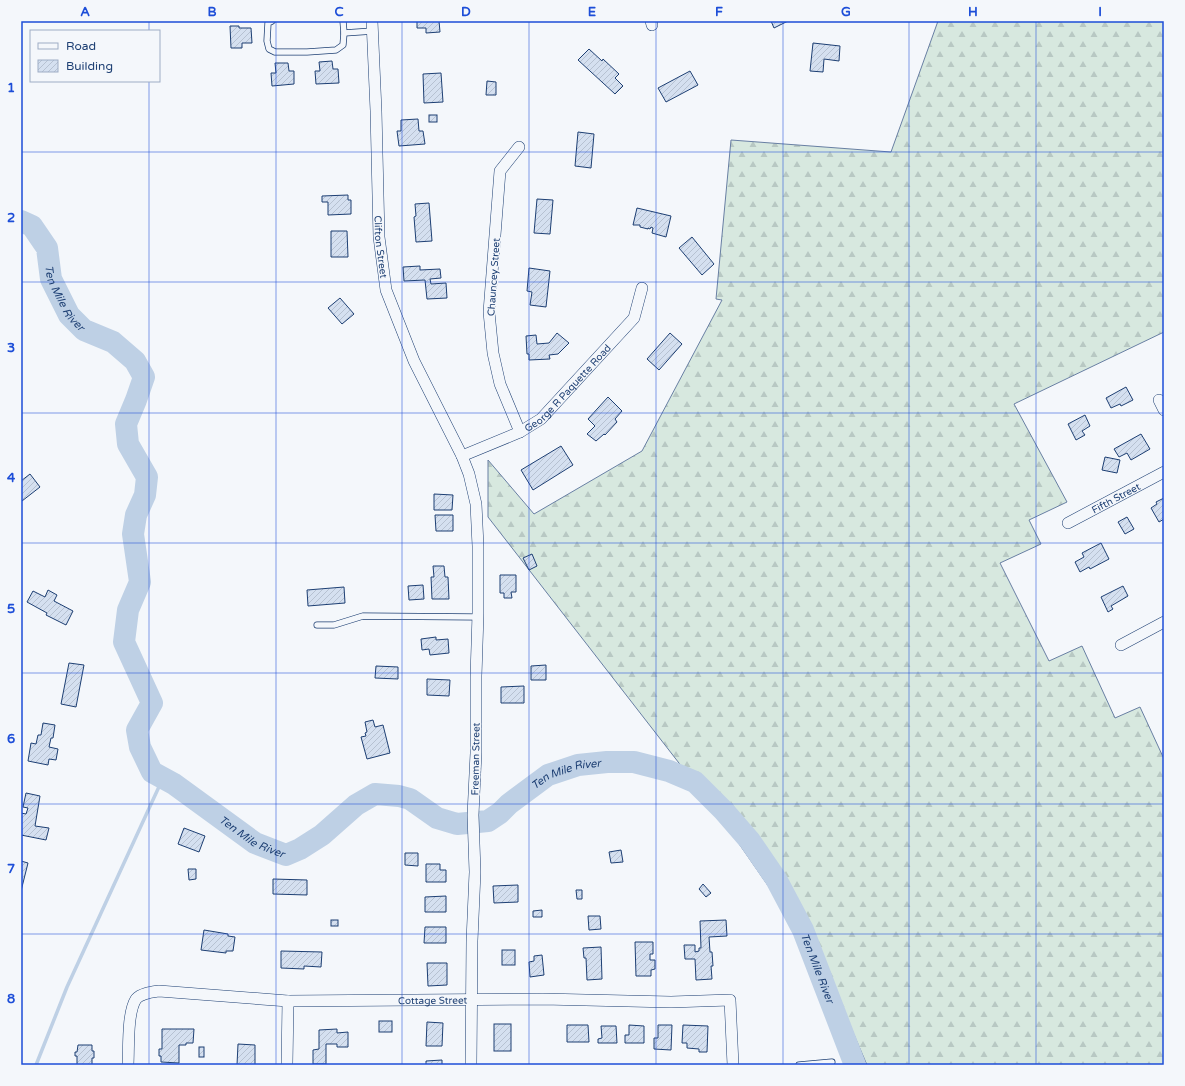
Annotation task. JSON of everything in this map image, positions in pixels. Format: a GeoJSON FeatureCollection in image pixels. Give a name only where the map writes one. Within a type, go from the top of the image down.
{"type":"FeatureCollection","features":[{"type":"Feature","properties":{"kind":"street","name":"Clifton Street"},"geometry":{"type":"LineString","coordinates":[[372,26],[379,237],[386,290],[414,361],[462,456]]}},
{"type":"Feature","properties":{"kind":"street","name":"Chauncey Street"},"geometry":{"type":"LineString","coordinates":[[519,147],[500,172],[489,312],[493,353],[500,384],[520,432]]}},
{"type":"Feature","properties":{"kind":"street","name":"George R Paquette Road"},"geometry":{"type":"LineString","coordinates":[[462,456],[520,432],[541,419],[634,318],[642,288]]}},
{"type":"Feature","properties":{"kind":"street"},"geometry":{"type":"LineString","coordinates":[[1159,400],[1164,410]]}},
{"type":"Feature","properties":{"kind":"street","name":"Freeman Street"},"geometry":{"type":"LineString","coordinates":[[462,456],[469,474],[476,504],[478,546],[476,753],[473,815],[475,872],[471,999],[471,1065]]}},
{"type":"Feature","properties":{"kind":"street","name":"Fifth Street"},"geometry":{"type":"LineString","coordinates":[[1068,523],[1164,472]]}},
{"type":"Feature","properties":{"kind":"street"},"geometry":{"type":"LineString","coordinates":[[1121,645],[1164,622]]}},
{"type":"Feature","properties":{"kind":"street","name":"Cottage Street"},"geometry":{"type":"LineString","coordinates":[[128,1065],[130,1015],[137,998],[144,994],[159,991],[288,1001],[471,999],[671,1002],[730,1000],[733,1065]]}},
{"type":"Feature","properties":{"kind":"street"},"geometry":{"type":"LineString","coordinates":[[286,1065],[288,1001]]}},
{"type":"Feature","properties":{"kind":"lane"},"geometry":{"type":"LineString","coordinates":[[272,21],[268,23],[267,41],[269,48],[275,52],[336,50],[343,45],[343,21]]}},
{"type":"Feature","properties":{"kind":"lane"},"geometry":{"type":"LineString","coordinates":[[344,33],[372,26]]}},
{"type":"Feature","properties":{"kind":"lane"},"geometry":{"type":"LineString","coordinates":[[317,625],[334,625],[363,616],[478,617]]}},
{"type":"Feature","properties":{"kind":"lane"},"geometry":{"type":"LineString","coordinates":[[799,1065],[832,1062]]}},
{"type":"Feature","properties":{"kind":"green space"},"geometry":{"type":"Polygon","coordinates":[[[938,21],[1164,21],[1164,332],[1014,404],[1067,502],[1029,520],[1041,544],[1000,563],[1049,661],[1082,646],[1115,718],[1140,707],[1164,759],[1164,1065],[867,1065],[830,979],[807,942],[717,812],[488,517],[488,460],[534,514],[642,451],[722,300],[716,299],[731,140],[891,152],[938,21]]]}},
{"type":"Feature","properties":{"kind":"building"},"geometry":{"type":"Polygon","coordinates":[[[417,21],[439,21],[440,32],[426,33],[426,28],[417,28],[417,21]]]}},
{"type":"Feature","properties":{"kind":"building"},"geometry":{"type":"Polygon","coordinates":[[[771,21],[788,21],[774,28],[771,21]]]}},
{"type":"Feature","properties":{"kind":"building"},"geometry":{"type":"Polygon","coordinates":[[[230,26],[251,28],[252,43],[242,43],[242,48],[231,48],[230,26]]]}},
{"type":"Feature","properties":{"kind":"building"},"geometry":{"type":"Polygon","coordinates":[[[813,43],[840,46],[839,61],[824,59],[823,72],[810,71],[813,43]]]}},
{"type":"Feature","properties":{"kind":"building"},"geometry":{"type":"Polygon","coordinates":[[[589,49],[602,61],[603,59],[619,74],[615,78],[623,86],[615,94],[578,60],[589,49]]]}},
{"type":"Feature","properties":{"kind":"building"},"geometry":{"type":"Polygon","coordinates":[[[332,61],[333,69],[338,69],[339,83],[316,84],[315,71],[320,71],[319,62],[332,61]]]}},
{"type":"Feature","properties":{"kind":"building"},"geometry":{"type":"Polygon","coordinates":[[[275,63],[288,63],[289,71],[294,71],[294,84],[272,86],[271,73],[276,73],[275,63]]]}},
{"type":"Feature","properties":{"kind":"building"},"geometry":{"type":"Polygon","coordinates":[[[690,71],[698,85],[666,102],[658,88],[690,71]]]}},
{"type":"Feature","properties":{"kind":"building"},"geometry":{"type":"Polygon","coordinates":[[[441,73],[443,102],[424,103],[423,74],[441,73]]]}},
{"type":"Feature","properties":{"kind":"building"},"geometry":{"type":"Polygon","coordinates":[[[487,81],[496,82],[496,95],[486,95],[487,81]]]}},
{"type":"Feature","properties":{"kind":"building"},"geometry":{"type":"Polygon","coordinates":[[[429,115],[437,115],[437,122],[429,122],[429,115]]]}},
{"type":"Feature","properties":{"kind":"building"},"geometry":{"type":"Polygon","coordinates":[[[418,119],[419,131],[423,131],[425,144],[399,146],[397,131],[401,131],[401,120],[418,119]]]}},
{"type":"Feature","properties":{"kind":"building"},"geometry":{"type":"Polygon","coordinates":[[[578,132],[594,134],[591,168],[575,166],[578,132]]]}},
{"type":"Feature","properties":{"kind":"building"},"geometry":{"type":"Polygon","coordinates":[[[348,195],[348,200],[351,200],[351,214],[328,215],[328,202],[322,202],[322,196],[348,195]]]}},
{"type":"Feature","properties":{"kind":"building"},"geometry":{"type":"Polygon","coordinates":[[[537,199],[553,200],[550,234],[534,233],[537,199]]]}},
{"type":"Feature","properties":{"kind":"building"},"geometry":{"type":"Polygon","coordinates":[[[429,203],[432,241],[416,242],[414,217],[416,216],[415,204],[429,203]]]}},
{"type":"Feature","properties":{"kind":"building"},"geometry":{"type":"Polygon","coordinates":[[[637,208],[671,216],[666,237],[652,233],[653,228],[651,227],[648,229],[640,227],[640,225],[633,225],[637,208]]]}},
{"type":"Feature","properties":{"kind":"building"},"geometry":{"type":"Polygon","coordinates":[[[331,231],[347,231],[348,257],[331,257],[331,231]]]}},
{"type":"Feature","properties":{"kind":"building"},"geometry":{"type":"Polygon","coordinates":[[[692,237],[714,264],[702,275],[679,248],[692,237]]]}},
{"type":"Feature","properties":{"kind":"building"},"geometry":{"type":"Polygon","coordinates":[[[420,266],[420,270],[440,269],[441,278],[430,279],[431,284],[446,283],[447,298],[427,299],[425,280],[404,281],[403,267],[420,266]]]}},
{"type":"Feature","properties":{"kind":"building"},"geometry":{"type":"Polygon","coordinates":[[[529,268],[550,271],[546,307],[530,305],[532,292],[527,291],[529,268]]]}},
{"type":"Feature","properties":{"kind":"building"},"geometry":{"type":"Polygon","coordinates":[[[340,298],[354,314],[342,324],[328,308],[340,298]]]}},
{"type":"Feature","properties":{"kind":"building"},"geometry":{"type":"Polygon","coordinates":[[[557,333],[569,343],[558,354],[549,355],[550,359],[529,360],[529,354],[527,354],[526,336],[536,335],[537,344],[549,343],[557,333]]]}},
{"type":"Feature","properties":{"kind":"building"},"geometry":{"type":"Polygon","coordinates":[[[670,333],[682,344],[659,370],[647,359],[670,333]]]}},
{"type":"Feature","properties":{"kind":"building"},"geometry":{"type":"Polygon","coordinates":[[[1126,387],[1133,400],[1121,406],[1120,404],[1111,408],[1106,398],[1126,387]]]}},
{"type":"Feature","properties":{"kind":"building"},"geometry":{"type":"Polygon","coordinates":[[[608,397],[622,411],[615,419],[617,422],[605,435],[604,434],[596,441],[587,434],[595,426],[588,419],[608,397]]]}},
{"type":"Feature","properties":{"kind":"building"},"geometry":{"type":"Polygon","coordinates":[[[1085,415],[1090,426],[1082,431],[1085,435],[1076,440],[1068,424],[1085,415]]]}},
{"type":"Feature","properties":{"kind":"building"},"geometry":{"type":"Polygon","coordinates":[[[1141,434],[1150,449],[1131,460],[1127,453],[1119,457],[1114,449],[1141,434]]]}},
{"type":"Feature","properties":{"kind":"building"},"geometry":{"type":"Polygon","coordinates":[[[561,446],[573,465],[533,490],[521,470],[561,446]]]}},
{"type":"Feature","properties":{"kind":"building"},"geometry":{"type":"Polygon","coordinates":[[[1105,457],[1120,460],[1117,473],[1102,470],[1105,457]]]}},
{"type":"Feature","properties":{"kind":"building"},"geometry":{"type":"Polygon","coordinates":[[[30,474],[40,487],[22,501],[21,481],[30,474]]]}},
{"type":"Feature","properties":{"kind":"building"},"geometry":{"type":"Polygon","coordinates":[[[434,494],[453,495],[452,510],[434,510],[434,494]]]}},
{"type":"Feature","properties":{"kind":"building"},"geometry":{"type":"Polygon","coordinates":[[[1164,498],[1164,519],[1159,522],[1151,508],[1157,504],[1156,502],[1164,498]]]}},
{"type":"Feature","properties":{"kind":"building"},"geometry":{"type":"Polygon","coordinates":[[[435,515],[453,515],[453,531],[436,531],[435,515]]]}},
{"type":"Feature","properties":{"kind":"building"},"geometry":{"type":"Polygon","coordinates":[[[1127,517],[1134,529],[1125,534],[1118,522],[1127,517]]]}},
{"type":"Feature","properties":{"kind":"building"},"geometry":{"type":"Polygon","coordinates":[[[1101,543],[1109,559],[1090,569],[1089,567],[1080,572],[1075,562],[1084,557],[1082,553],[1101,543]]]}},
{"type":"Feature","properties":{"kind":"building"},"geometry":{"type":"Polygon","coordinates":[[[532,554],[537,566],[529,570],[523,558],[532,554]]]}},
{"type":"Feature","properties":{"kind":"building"},"geometry":{"type":"Polygon","coordinates":[[[433,566],[444,566],[445,577],[448,577],[449,599],[432,599],[431,577],[434,577],[433,566]]]}},
{"type":"Feature","properties":{"kind":"building"},"geometry":{"type":"Polygon","coordinates":[[[500,575],[516,575],[516,592],[511,592],[512,598],[504,598],[504,593],[500,593],[500,575]]]}},
{"type":"Feature","properties":{"kind":"building"},"geometry":{"type":"Polygon","coordinates":[[[423,585],[424,599],[409,600],[408,586],[423,585]]]}},
{"type":"Feature","properties":{"kind":"building"},"geometry":{"type":"Polygon","coordinates":[[[1123,586],[1128,596],[1111,606],[1113,609],[1108,612],[1101,597],[1123,586]]]}},
{"type":"Feature","properties":{"kind":"building"},"geometry":{"type":"Polygon","coordinates":[[[344,587],[345,603],[308,606],[307,590],[344,587]]]}},
{"type":"Feature","properties":{"kind":"building"},"geometry":{"type":"Polygon","coordinates":[[[48,590],[57,595],[54,601],[73,611],[66,625],[46,615],[47,613],[27,602],[33,591],[45,597],[48,590]]]}},
{"type":"Feature","properties":{"kind":"building"},"geometry":{"type":"Polygon","coordinates":[[[436,637],[436,640],[448,639],[449,653],[430,655],[429,649],[422,650],[421,639],[436,637]]]}},
{"type":"Feature","properties":{"kind":"building"},"geometry":{"type":"Polygon","coordinates":[[[69,663],[84,665],[76,707],[61,704],[69,663]]]}},
{"type":"Feature","properties":{"kind":"building"},"geometry":{"type":"Polygon","coordinates":[[[546,665],[546,680],[531,680],[531,666],[546,665]]]}},
{"type":"Feature","properties":{"kind":"building"},"geometry":{"type":"Polygon","coordinates":[[[376,666],[398,667],[398,679],[375,678],[376,666]]]}},
{"type":"Feature","properties":{"kind":"building"},"geometry":{"type":"Polygon","coordinates":[[[427,679],[450,680],[449,696],[427,695],[427,679]]]}},
{"type":"Feature","properties":{"kind":"building"},"geometry":{"type":"Polygon","coordinates":[[[524,686],[524,703],[501,703],[501,687],[524,686]]]}},
{"type":"Feature","properties":{"kind":"building"},"geometry":{"type":"Polygon","coordinates":[[[373,720],[375,727],[383,725],[390,753],[367,759],[361,737],[366,736],[365,733],[367,732],[365,722],[373,720]]]}},
{"type":"Feature","properties":{"kind":"building"},"geometry":{"type":"Polygon","coordinates":[[[43,723],[55,725],[53,738],[51,738],[49,747],[58,749],[56,760],[49,759],[48,765],[28,761],[31,743],[36,744],[38,735],[41,735],[43,723]]]}},
{"type":"Feature","properties":{"kind":"building"},"geometry":{"type":"Polygon","coordinates":[[[26,793],[40,796],[35,826],[49,828],[46,840],[21,835],[21,813],[26,814],[28,808],[23,807],[26,793]]]}},
{"type":"Feature","properties":{"kind":"building"},"geometry":{"type":"Polygon","coordinates":[[[184,828],[205,836],[199,852],[178,844],[184,828]]]}},
{"type":"Feature","properties":{"kind":"building"},"geometry":{"type":"Polygon","coordinates":[[[621,850],[623,862],[611,863],[609,852],[621,850]]]}},
{"type":"Feature","properties":{"kind":"building"},"geometry":{"type":"Polygon","coordinates":[[[405,853],[418,853],[418,866],[405,865],[405,853]]]}},
{"type":"Feature","properties":{"kind":"building"},"geometry":{"type":"Polygon","coordinates":[[[21,861],[28,863],[21,891],[21,861]]]}},
{"type":"Feature","properties":{"kind":"building"},"geometry":{"type":"Polygon","coordinates":[[[426,864],[440,864],[440,870],[446,870],[446,882],[426,882],[426,864]]]}},
{"type":"Feature","properties":{"kind":"building"},"geometry":{"type":"Polygon","coordinates":[[[188,869],[196,869],[196,879],[189,880],[188,869]]]}},
{"type":"Feature","properties":{"kind":"building"},"geometry":{"type":"Polygon","coordinates":[[[273,879],[307,880],[307,895],[273,894],[273,879]]]}},
{"type":"Feature","properties":{"kind":"building"},"geometry":{"type":"Polygon","coordinates":[[[703,884],[711,893],[706,897],[699,889],[703,884]]]}},
{"type":"Feature","properties":{"kind":"building"},"geometry":{"type":"Polygon","coordinates":[[[518,885],[518,902],[494,903],[493,886],[518,885]]]}},
{"type":"Feature","properties":{"kind":"building"},"geometry":{"type":"Polygon","coordinates":[[[576,890],[582,890],[582,899],[577,899],[576,890]]]}},
{"type":"Feature","properties":{"kind":"building"},"geometry":{"type":"Polygon","coordinates":[[[446,896],[446,912],[425,912],[425,897],[446,896]]]}},
{"type":"Feature","properties":{"kind":"building"},"geometry":{"type":"Polygon","coordinates":[[[542,910],[542,917],[533,917],[533,911],[542,910]]]}},
{"type":"Feature","properties":{"kind":"building"},"geometry":{"type":"Polygon","coordinates":[[[588,916],[600,916],[601,929],[589,930],[588,916]]]}},
{"type":"Feature","properties":{"kind":"building"},"geometry":{"type":"Polygon","coordinates":[[[331,920],[338,920],[338,926],[331,926],[331,920]]]}},
{"type":"Feature","properties":{"kind":"building"},"geometry":{"type":"Polygon","coordinates":[[[726,920],[727,936],[709,937],[713,966],[711,966],[712,979],[696,980],[695,959],[685,959],[684,945],[695,945],[695,952],[699,951],[699,948],[701,948],[700,921],[726,920]]]}},
{"type":"Feature","properties":{"kind":"building"},"geometry":{"type":"Polygon","coordinates":[[[425,927],[446,927],[446,943],[424,943],[425,927]]]}},
{"type":"Feature","properties":{"kind":"building"},"geometry":{"type":"Polygon","coordinates":[[[204,930],[228,934],[228,936],[235,937],[233,951],[226,951],[226,953],[201,950],[204,930]]]}},
{"type":"Feature","properties":{"kind":"building"},"geometry":{"type":"Polygon","coordinates":[[[635,942],[653,942],[653,954],[650,954],[650,960],[655,960],[655,969],[651,970],[651,976],[636,976],[635,942]]]}},
{"type":"Feature","properties":{"kind":"building"},"geometry":{"type":"Polygon","coordinates":[[[601,947],[602,979],[587,980],[586,958],[584,958],[583,948],[601,947]]]}},
{"type":"Feature","properties":{"kind":"building"},"geometry":{"type":"Polygon","coordinates":[[[502,950],[515,950],[515,965],[502,965],[502,950]]]}},
{"type":"Feature","properties":{"kind":"building"},"geometry":{"type":"Polygon","coordinates":[[[281,951],[322,952],[321,967],[304,966],[304,969],[281,968],[281,951]]]}},
{"type":"Feature","properties":{"kind":"building"},"geometry":{"type":"Polygon","coordinates":[[[542,955],[544,975],[530,977],[529,962],[534,961],[534,956],[542,955]]]}},
{"type":"Feature","properties":{"kind":"building"},"geometry":{"type":"Polygon","coordinates":[[[427,963],[447,963],[447,985],[428,986],[427,963]]]}},
{"type":"Feature","properties":{"kind":"building"},"geometry":{"type":"Polygon","coordinates":[[[379,1021],[392,1021],[392,1032],[379,1032],[379,1021]]]}},
{"type":"Feature","properties":{"kind":"building"},"geometry":{"type":"Polygon","coordinates":[[[427,1022],[443,1023],[442,1046],[426,1046],[427,1022]]]}},
{"type":"Feature","properties":{"kind":"building"},"geometry":{"type":"Polygon","coordinates":[[[494,1024],[511,1024],[511,1051],[494,1051],[494,1024]]]}},
{"type":"Feature","properties":{"kind":"building"},"geometry":{"type":"Polygon","coordinates":[[[567,1025],[588,1025],[589,1042],[567,1042],[567,1025]]]}},
{"type":"Feature","properties":{"kind":"building"},"geometry":{"type":"Polygon","coordinates":[[[629,1025],[644,1026],[644,1043],[625,1043],[625,1035],[629,1035],[629,1025]]]}},
{"type":"Feature","properties":{"kind":"building"},"geometry":{"type":"Polygon","coordinates":[[[658,1025],[672,1025],[671,1050],[654,1049],[654,1038],[658,1038],[658,1025]]]}},
{"type":"Feature","properties":{"kind":"building"},"geometry":{"type":"Polygon","coordinates":[[[683,1025],[708,1026],[707,1052],[699,1052],[699,1049],[687,1048],[687,1043],[682,1043],[683,1025]]]}},
{"type":"Feature","properties":{"kind":"building"},"geometry":{"type":"Polygon","coordinates":[[[601,1026],[616,1026],[617,1043],[598,1043],[598,1039],[602,1038],[601,1026]]]}},
{"type":"Feature","properties":{"kind":"building"},"geometry":{"type":"Polygon","coordinates":[[[162,1029],[194,1029],[193,1043],[179,1045],[179,1063],[161,1062],[159,1049],[162,1049],[162,1029]]]}},
{"type":"Feature","properties":{"kind":"building"},"geometry":{"type":"Polygon","coordinates":[[[337,1029],[337,1033],[348,1032],[348,1047],[337,1047],[337,1044],[326,1044],[326,1064],[313,1064],[313,1050],[319,1049],[319,1030],[337,1029]]]}},
{"type":"Feature","properties":{"kind":"building"},"geometry":{"type":"Polygon","coordinates":[[[238,1044],[255,1045],[255,1065],[237,1065],[238,1044]]]}},
{"type":"Feature","properties":{"kind":"building"},"geometry":{"type":"Polygon","coordinates":[[[78,1045],[92,1045],[94,1058],[92,1058],[92,1065],[77,1065],[77,1056],[75,1056],[75,1052],[77,1052],[78,1045]]]}},
{"type":"Feature","properties":{"kind":"building"},"geometry":{"type":"Polygon","coordinates":[[[199,1047],[204,1047],[204,1057],[199,1057],[199,1047]]]}},
{"type":"Feature","properties":{"kind":"building"},"geometry":{"type":"Polygon","coordinates":[[[442,1060],[442,1065],[426,1065],[426,1061],[442,1060]]]}},
{"type":"Feature","properties":{"kind":"waterway","name":"Ten Mile River"},"geometry":{"type":"LineString","coordinates":[[21,221],[32,226],[47,248],[51,279],[69,315],[84,330],[113,342],[135,361],[144,377],[126,424],[128,444],[147,477],[145,495],[136,515],[133,534],[140,582],[128,610],[124,642],[152,703],[137,730],[140,747],[152,772],[174,784],[255,843],[286,855],[300,849],[322,835],[356,805],[375,794],[399,796],[410,799],[437,818],[457,824],[488,821],[548,775],[578,765],[607,762],[634,762],[669,771],[695,782],[724,811],[750,841],[776,879],[803,930],[855,1065]]}},
{"type":"Feature","properties":{"kind":"waterway"},"geometry":{"type":"LineString","coordinates":[[36,1065],[67,987],[163,778]]}}]}
